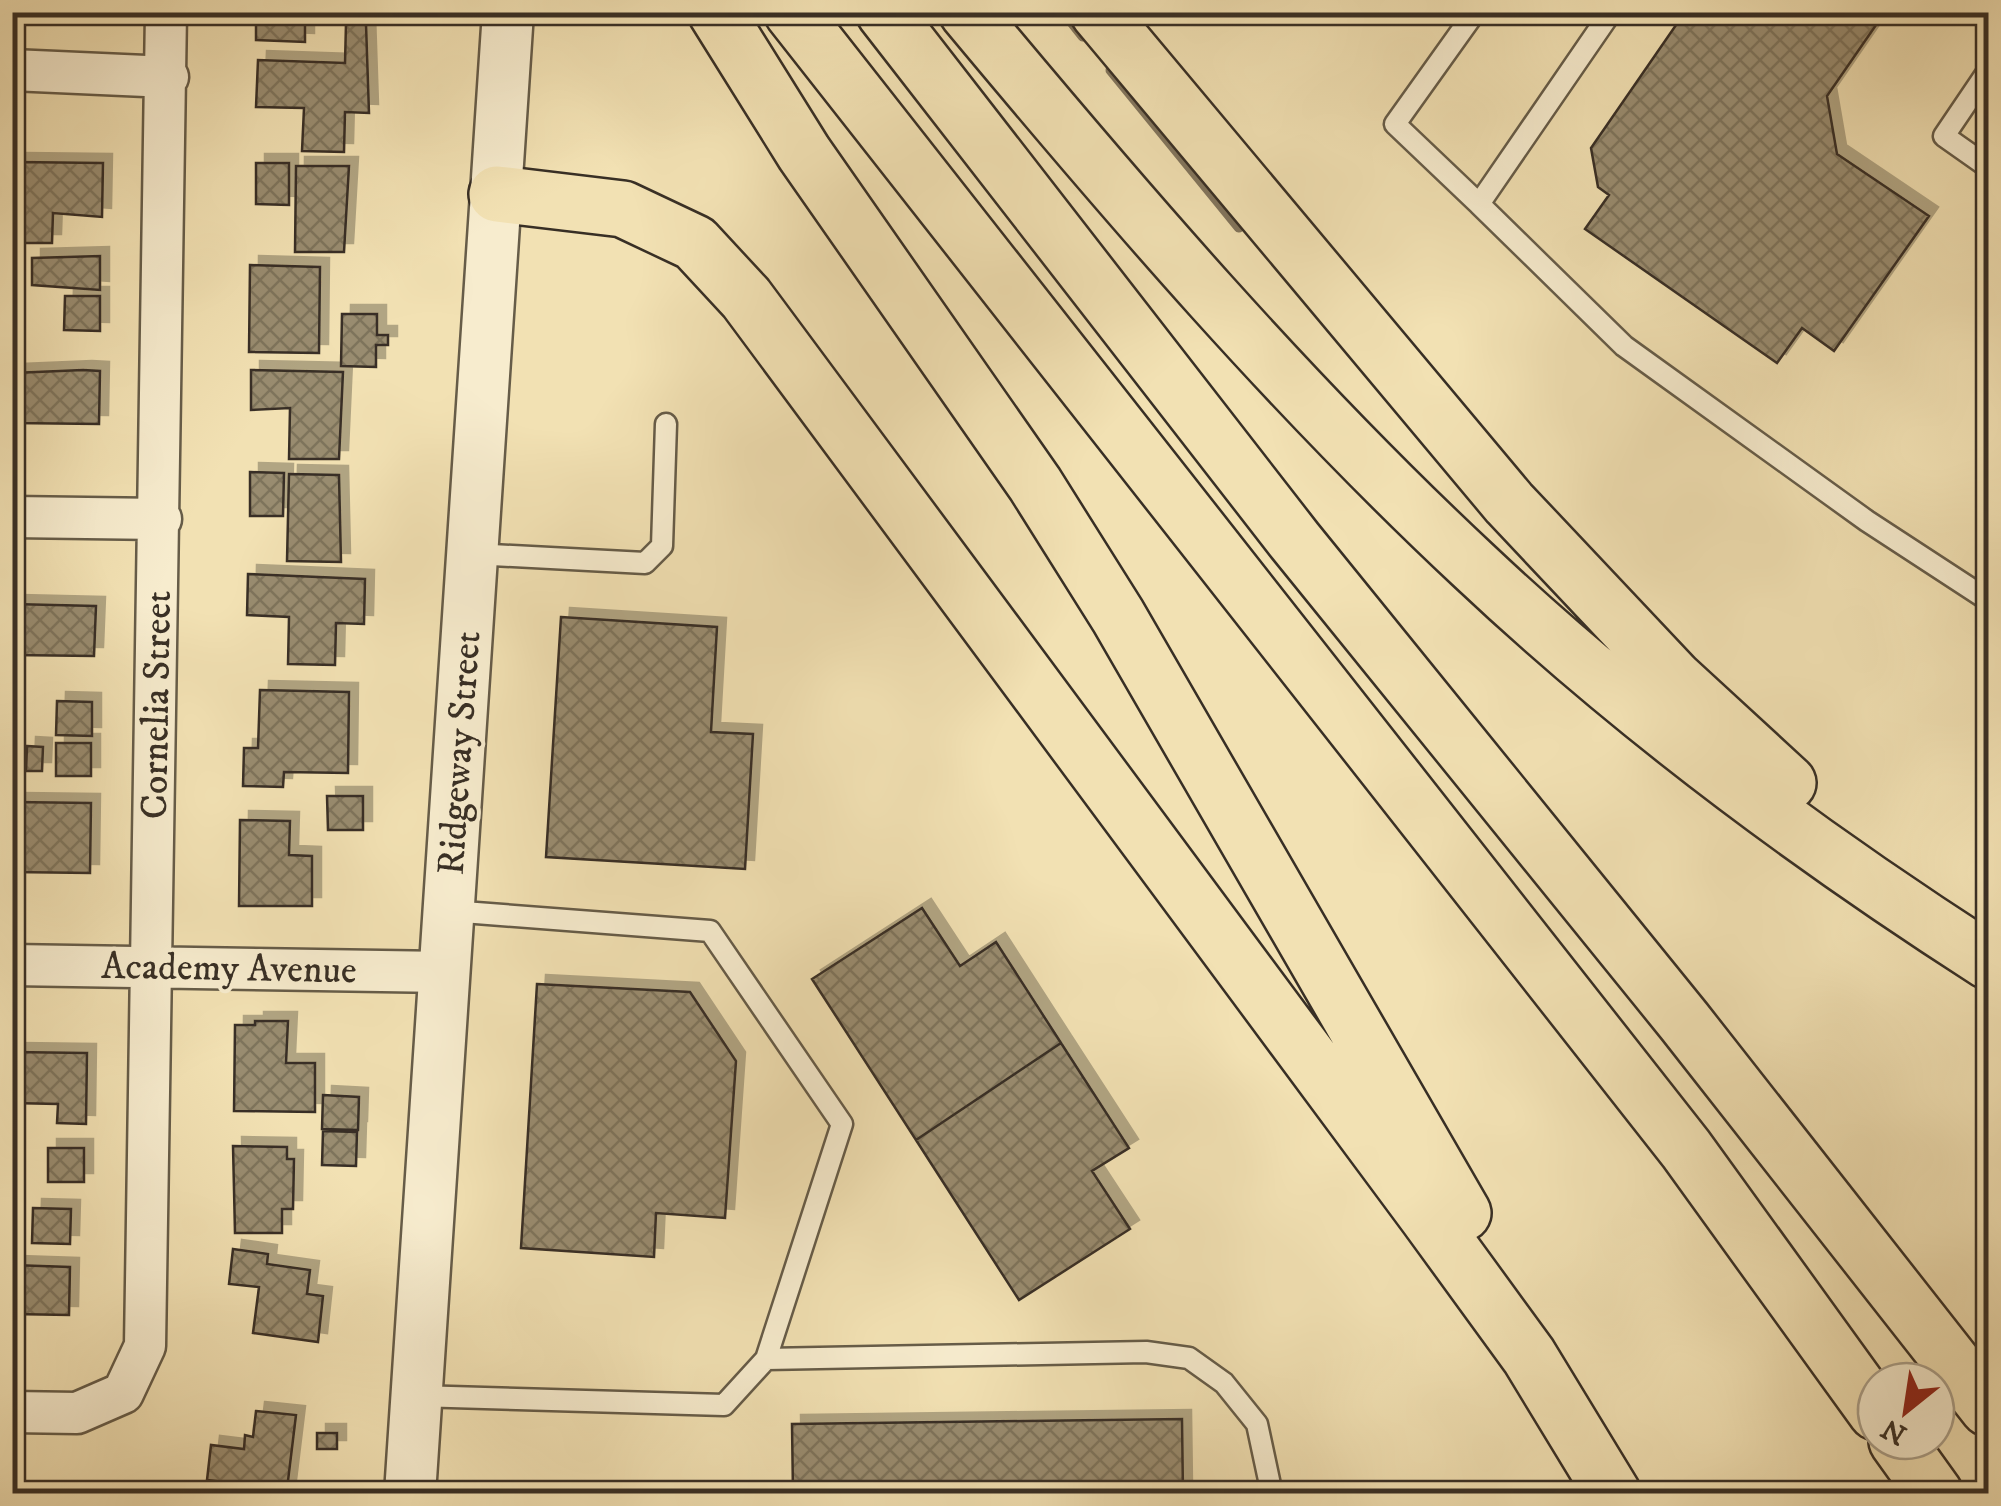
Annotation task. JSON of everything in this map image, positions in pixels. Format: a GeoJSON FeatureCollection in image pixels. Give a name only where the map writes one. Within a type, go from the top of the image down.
{"type":"FeatureCollection","features":[{"type":"Feature","properties":{"kind":"highway"},"geometry":{"type":"LineString","coordinates":[[716,12],[804,153],[1035,484],[1118,616],[1480,1243],[1529,1356]]}},
{"type":"Feature","properties":{"kind":"highway"},"geometry":{"type":"LineString","coordinates":[[792,12],[1686,1149],[1856,1384]]}},
{"type":"Feature","properties":{"kind":"highway"},"geometry":{"type":"LineString","coordinates":[[884,12],[1295,542],[1988,1408]]}},
{"type":"Feature","properties":{"kind":"highway"},"geometry":{"type":"LineString","coordinates":[[967,12],[1222,306],[1474,566],[1610,684],[1772,812],[1911,911],[1988,960]]}},
{"type":"Feature","properties":{"kind":"highway"},"geometry":{"type":"LineString","coordinates":[[1098,12],[1509,504],[1675,679],[1833,824],[1911,911]]}},
{"type":"Feature","properties":{"kind":"highway"},"geometry":{"type":"LineString","coordinates":[[497,194],[624,209],[695,244],[746,298],[1529,1356],[1614,1494]]}},
{"type":"Feature","properties":{"kind":"highway"},"geometry":{"type":"LineString","coordinates":[[1911,1461],[1935,1494]]}},
{"type":"Feature","properties":{"kind":"street","name":"Cornelia Street"},"geometry":{"type":"LineString","coordinates":[[12,1412],[77,1414],[123,1393],[146,1346],[166,12]]}},
{"type":"Feature","properties":{"kind":"street","name":"Ridgeway Street"},"geometry":{"type":"LineString","coordinates":[[410,1494],[508,12]]}},
{"type":"Feature","properties":{"kind":"street"},"geometry":{"type":"LineString","coordinates":[[12,70],[168,77]]}},
{"type":"Feature","properties":{"kind":"street"},"geometry":{"type":"LineString","coordinates":[[12,516],[160,520]]}},
{"type":"Feature","properties":{"kind":"street","name":"Academy Avenue"},"geometry":{"type":"LineString","coordinates":[[12,965],[444,972]]}},
{"type":"Feature","properties":{"kind":"lane"},"geometry":{"type":"LineString","coordinates":[[1476,12],[1395,124],[1624,346],[1867,521],[1988,600]]}},
{"type":"Feature","properties":{"kind":"lane"},"geometry":{"type":"LineString","coordinates":[[1479,204],[1611,12]]}},
{"type":"Feature","properties":{"kind":"lane"},"geometry":{"type":"LineString","coordinates":[[1988,71],[1944,136],[1988,167]]}},
{"type":"Feature","properties":{"kind":"lane"},"geometry":{"type":"LineString","coordinates":[[473,554],[645,563],[662,546],[666,424]]}},
{"type":"Feature","properties":{"kind":"lane"},"geometry":{"type":"LineString","coordinates":[[416,1396],[724,1405],[766,1359],[842,1124],[710,931],[450,911]]}},
{"type":"Feature","properties":{"kind":"lane"},"geometry":{"type":"LineString","coordinates":[[766,1359],[1146,1352],[1189,1358],[1224,1383],[1257,1424],[1272,1494]]}},
{"type":"Feature","properties":{"kind":"building"},"geometry":{"type":"Polygon","coordinates":[[[256,12],[332,12],[332,21],[305,21],[305,42],[256,40],[256,12]]]}},
{"type":"Feature","properties":{"kind":"building"},"geometry":{"type":"Polygon","coordinates":[[[1685,12],[1885,12],[1827,96],[1837,154],[1929,216],[1834,351],[1802,328],[1777,363],[1585,229],[1609,195],[1598,187],[1591,148],[1685,12]]]}},
{"type":"Feature","properties":{"kind":"building"},"geometry":{"type":"Polygon","coordinates":[[[346,23],[366,24],[369,113],[345,112],[344,152],[302,151],[304,108],[256,107],[258,60],[345,63],[346,23]]]}},
{"type":"Feature","properties":{"kind":"building"},"geometry":{"type":"Polygon","coordinates":[[[16,162],[103,163],[102,217],[53,213],[52,243],[15,243],[16,162]]]}},
{"type":"Feature","properties":{"kind":"building"},"geometry":{"type":"Polygon","coordinates":[[[256,163],[289,163],[289,205],[256,204],[256,163]]]}},
{"type":"Feature","properties":{"kind":"building"},"geometry":{"type":"Polygon","coordinates":[[[296,166],[349,166],[344,252],[295,252],[296,166]]]}},
{"type":"Feature","properties":{"kind":"building"},"geometry":{"type":"Polygon","coordinates":[[[100,256],[100,290],[32,285],[32,258],[100,256]]]}},
{"type":"Feature","properties":{"kind":"building"},"geometry":{"type":"Polygon","coordinates":[[[250,265],[320,267],[319,353],[249,352],[250,265]]]}},
{"type":"Feature","properties":{"kind":"building"},"geometry":{"type":"Polygon","coordinates":[[[65,296],[100,296],[100,331],[64,330],[65,296]]]}},
{"type":"Feature","properties":{"kind":"building"},"geometry":{"type":"Polygon","coordinates":[[[342,314],[377,314],[377,335],[388,335],[388,345],[376,345],[376,367],[341,366],[342,314]]]}},
{"type":"Feature","properties":{"kind":"building"},"geometry":{"type":"Polygon","coordinates":[[[251,370],[343,372],[339,459],[289,459],[290,408],[251,410],[251,370]]]}},
{"type":"Feature","properties":{"kind":"building"},"geometry":{"type":"Polygon","coordinates":[[[100,371],[99,424],[12,423],[13,373],[100,371]]]}},
{"type":"Feature","properties":{"kind":"building"},"geometry":{"type":"Polygon","coordinates":[[[250,472],[284,473],[283,516],[250,516],[250,472]]]}},
{"type":"Feature","properties":{"kind":"building"},"geometry":{"type":"Polygon","coordinates":[[[289,474],[339,475],[341,562],[287,561],[289,474]]]}},
{"type":"Feature","properties":{"kind":"building"},"geometry":{"type":"Polygon","coordinates":[[[248,574],[365,579],[364,624],[336,623],[335,665],[288,664],[289,617],[247,615],[248,574]]]}},
{"type":"Feature","properties":{"kind":"building"},"geometry":{"type":"Polygon","coordinates":[[[12,604],[96,606],[94,656],[12,655],[12,604]]]}},
{"type":"Feature","properties":{"kind":"building"},"geometry":{"type":"Polygon","coordinates":[[[561,617],[717,627],[711,732],[753,734],[745,869],[546,857],[561,617]]]}},
{"type":"Feature","properties":{"kind":"building"},"geometry":{"type":"Polygon","coordinates":[[[260,690],[349,692],[348,773],[284,772],[283,787],[243,786],[244,748],[258,748],[260,690]]]}},
{"type":"Feature","properties":{"kind":"building"},"geometry":{"type":"Polygon","coordinates":[[[57,701],[92,702],[92,736],[56,735],[57,701]]]}},
{"type":"Feature","properties":{"kind":"building"},"geometry":{"type":"Polygon","coordinates":[[[56,743],[91,743],[91,776],[56,776],[56,743]]]}},
{"type":"Feature","properties":{"kind":"building"},"geometry":{"type":"Polygon","coordinates":[[[27,746],[43,747],[42,771],[26,771],[27,746]]]}},
{"type":"Feature","properties":{"kind":"building"},"geometry":{"type":"Polygon","coordinates":[[[327,796],[363,796],[363,830],[328,830],[327,796]]]}},
{"type":"Feature","properties":{"kind":"building"},"geometry":{"type":"Polygon","coordinates":[[[14,802],[91,803],[90,873],[12,872],[14,802]]]}},
{"type":"Feature","properties":{"kind":"building"},"geometry":{"type":"Polygon","coordinates":[[[240,820],[290,821],[289,855],[312,856],[312,906],[239,906],[240,820]]]}},
{"type":"Feature","properties":{"kind":"building"},"geometry":{"type":"Polygon","coordinates":[[[922,908],[960,966],[996,942],[1061,1043],[916,1140],[812,979],[922,908]]]}},
{"type":"Feature","properties":{"kind":"building"},"geometry":{"type":"Polygon","coordinates":[[[537,984],[690,992],[736,1061],[725,1218],[656,1213],[654,1257],[521,1248],[537,984]]]}},
{"type":"Feature","properties":{"kind":"building"},"geometry":{"type":"Polygon","coordinates":[[[255,1021],[288,1021],[286,1063],[315,1063],[315,1112],[234,1111],[235,1025],[255,1025],[255,1021]]]}},
{"type":"Feature","properties":{"kind":"building"},"geometry":{"type":"Polygon","coordinates":[[[1061,1043],[1129,1148],[1092,1171],[1130,1229],[1019,1300],[916,1140],[1061,1043]]]}},
{"type":"Feature","properties":{"kind":"building"},"geometry":{"type":"Polygon","coordinates":[[[12,1052],[87,1053],[86,1124],[57,1123],[58,1104],[12,1103],[12,1052]]]}},
{"type":"Feature","properties":{"kind":"building"},"geometry":{"type":"Polygon","coordinates":[[[323,1095],[359,1097],[358,1130],[322,1129],[323,1095]]]}},
{"type":"Feature","properties":{"kind":"building"},"geometry":{"type":"Polygon","coordinates":[[[323,1131],[357,1132],[356,1166],[322,1165],[323,1131]]]}},
{"type":"Feature","properties":{"kind":"building"},"geometry":{"type":"Polygon","coordinates":[[[233,1146],[287,1147],[287,1159],[294,1159],[293,1209],[282,1209],[282,1233],[235,1233],[233,1146]]]}},
{"type":"Feature","properties":{"kind":"building"},"geometry":{"type":"Polygon","coordinates":[[[48,1148],[84,1148],[84,1182],[48,1182],[48,1148]]]}},
{"type":"Feature","properties":{"kind":"building"},"geometry":{"type":"Polygon","coordinates":[[[33,1208],[71,1209],[70,1244],[32,1243],[33,1208]]]}},
{"type":"Feature","properties":{"kind":"building"},"geometry":{"type":"Polygon","coordinates":[[[233,1249],[268,1254],[267,1264],[310,1270],[307,1294],[323,1296],[318,1342],[253,1333],[259,1287],[229,1284],[233,1249]]]}},
{"type":"Feature","properties":{"kind":"building"},"geometry":{"type":"Polygon","coordinates":[[[12,1265],[70,1267],[69,1315],[12,1314],[12,1265]]]}},
{"type":"Feature","properties":{"kind":"building"},"geometry":{"type":"Polygon","coordinates":[[[256,1411],[296,1415],[287,1489],[207,1480],[211,1445],[244,1449],[245,1435],[253,1437],[256,1411]]]}},
{"type":"Feature","properties":{"kind":"building"},"geometry":{"type":"Polygon","coordinates":[[[1182,1419],[1183,1494],[793,1494],[792,1424],[1182,1419]]]}},
{"type":"Feature","properties":{"kind":"building"},"geometry":{"type":"Polygon","coordinates":[[[317,1433],[337,1433],[337,1449],[317,1449],[317,1433]]]}},
{"type":"Feature","properties":{"kind":"waterway"},"geometry":{"type":"LineString","coordinates":[[1064,12],[1083,36]]}},
{"type":"Feature","properties":{"kind":"waterway"},"geometry":{"type":"LineString","coordinates":[[1111,70],[1239,227]]}}]}
